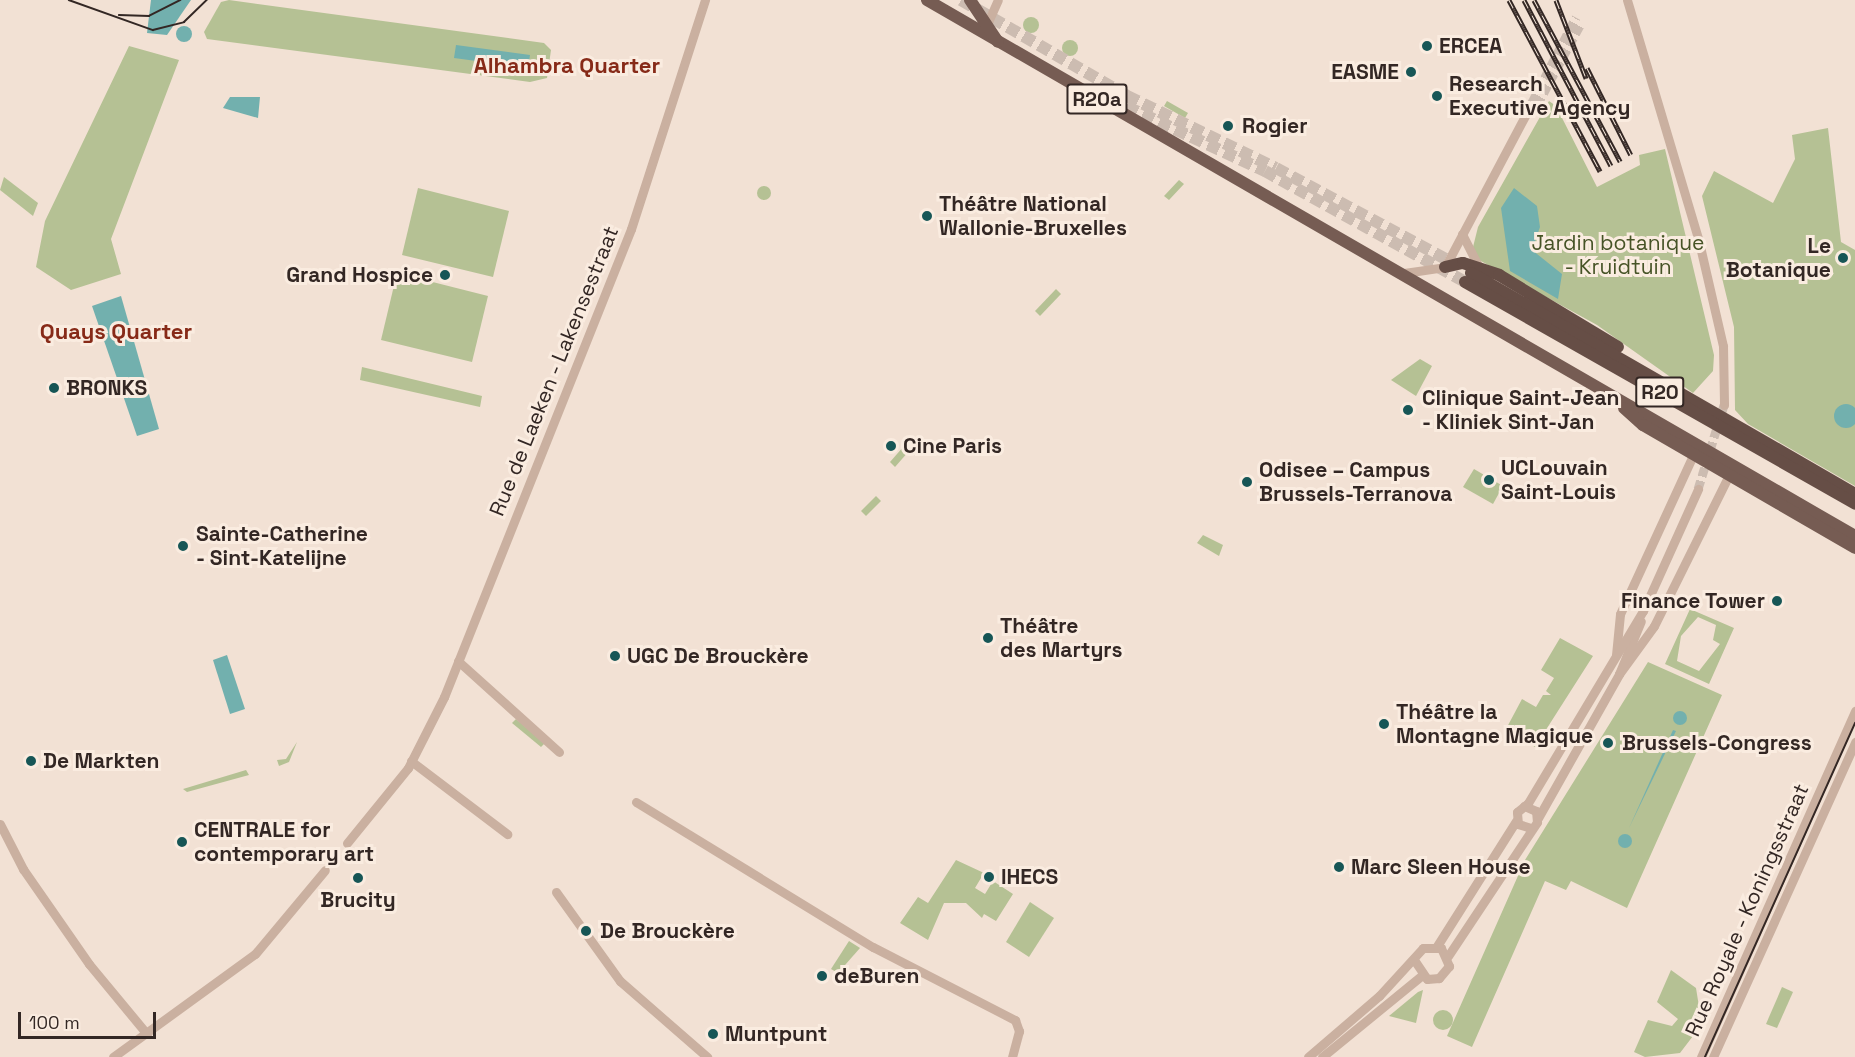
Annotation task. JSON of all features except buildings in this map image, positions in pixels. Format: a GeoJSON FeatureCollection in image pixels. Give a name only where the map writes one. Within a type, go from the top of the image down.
{"type":"FeatureCollection","features":[{"type":"Feature","properties":{"kind":"highway"},"geometry":{"type":"LineString","coordinates":[[1445,267],[1471,273]]}},
{"type":"Feature","properties":{"kind":"highway","name":"R20"},"geometry":{"type":"LineString","coordinates":[[1471,273],[1660,378],[1855,494]]}},
{"type":"Feature","properties":{"kind":"highway","name":"R20"},"geometry":{"type":"LineString","coordinates":[[1471,273],[1855,504]]}},
{"type":"Feature","properties":{"kind":"main road"},"geometry":{"type":"LineString","coordinates":[[970,0],[988,22],[999,43]]}},
{"type":"Feature","properties":{"kind":"main road","name":"R20a"},"geometry":{"type":"LineString","coordinates":[[933,2],[999,43],[1394,269],[1421,279]]}},
{"type":"Feature","properties":{"kind":"main road"},"geometry":{"type":"LineString","coordinates":[[1421,279],[1609,395],[1643,425],[1696,449],[1855,548]]}},
{"type":"Feature","properties":{"kind":"main road"},"geometry":{"type":"LineString","coordinates":[[1731,470],[1855,536]]}},
{"type":"Feature","properties":{"kind":"street","name":"Rue de Laeken - Lakensestraat"},"geometry":{"type":"LineString","coordinates":[[347,843],[411,760],[458,661],[634,220],[705,0]]}},
{"type":"Feature","properties":{"kind":"street"},"geometry":{"type":"LineString","coordinates":[[972,27],[988,22],[998,0]]}},
{"type":"Feature","properties":{"kind":"street"},"geometry":{"type":"LineString","coordinates":[[1627,0],[1699,242],[1723,346],[1724,405]]}},
{"type":"Feature","properties":{"kind":"street"},"geometry":{"type":"LineString","coordinates":[[1421,279],[1445,267],[1526,114]]}},
{"type":"Feature","properties":{"kind":"street"},"geometry":{"type":"LineString","coordinates":[[1462,234],[1471,273]]}},
{"type":"Feature","properties":{"kind":"street"},"geometry":{"type":"LineString","coordinates":[[1616,660],[1620,614],[1696,449]]}},
{"type":"Feature","properties":{"kind":"street"},"geometry":{"type":"LineString","coordinates":[[1421,976],[1434,980],[1444,975],[1448,956],[1538,818],[1619,674],[1653,626],[1731,470]]}},
{"type":"Feature","properties":{"kind":"street"},"geometry":{"type":"LineString","coordinates":[[1619,674],[1698,489]]}},
{"type":"Feature","properties":{"kind":"street"},"geometry":{"type":"LineString","coordinates":[[1308,1057],[1415,961],[1423,948],[1437,946],[1616,660],[1644,611]]}},
{"type":"Feature","properties":{"kind":"street"},"geometry":{"type":"LineString","coordinates":[[458,661],[512,714],[559,752]]}},
{"type":"Feature","properties":{"kind":"street","name":"Rue Royale - Koningsstraat"},"geometry":{"type":"LineString","coordinates":[[1701,1057],[1855,711]]}},
{"type":"Feature","properties":{"kind":"street","name":"Rue Royale - Koningsstraat"},"geometry":{"type":"LineString","coordinates":[[1713,1057],[1855,742]]}},
{"type":"Feature","properties":{"kind":"street"},"geometry":{"type":"LineString","coordinates":[[411,760],[507,834]]}},
{"type":"Feature","properties":{"kind":"street"},"geometry":{"type":"LineString","coordinates":[[636,802],[859,939],[1015,1020],[1019,1031],[1011,1057]]}},
{"type":"Feature","properties":{"kind":"street"},"geometry":{"type":"LineString","coordinates":[[1524,806],[1534,808],[1538,818]]}},
{"type":"Feature","properties":{"kind":"street"},"geometry":{"type":"LineString","coordinates":[[1516,821],[1531,828]]}},
{"type":"Feature","properties":{"kind":"street"},"geometry":{"type":"LineString","coordinates":[[0,824],[89,964],[147,1034]]}},
{"type":"Feature","properties":{"kind":"street"},"geometry":{"type":"LineString","coordinates":[[112,1057],[255,954],[325,870]]}},
{"type":"Feature","properties":{"kind":"street"},"geometry":{"type":"LineString","coordinates":[[556,892],[637,998],[707,1057]]}},
{"type":"Feature","properties":{"kind":"street"},"geometry":{"type":"LineString","coordinates":[[1437,946],[1448,956]]}},
{"type":"Feature","properties":{"kind":"street"},"geometry":{"type":"LineString","coordinates":[[1415,961],[1421,976]]}},
{"type":"Feature","properties":{"kind":"street"},"geometry":{"type":"LineString","coordinates":[[1322,1057],[1421,976]]}},
{"type":"Feature","properties":{"kind":"street"},"geometry":{"type":"LineString","coordinates":[[1710,1037],[1720,1042]]}},
{"type":"Feature","properties":{"kind":"green space"},"geometry":{"type":"Polygon","coordinates":[[[229,0],[544,43],[551,50],[547,78],[530,82],[207,39],[204,32],[221,2],[229,0]]]}},
{"type":"Feature","properties":{"kind":"green space"},"geometry":{"type":"Polygon","coordinates":[[[1028,17],[1034,17],[1039,25],[1037,31],[1028,33],[1023,28],[1023,22],[1028,17]]]}},
{"type":"Feature","properties":{"kind":"green space"},"geometry":{"type":"Polygon","coordinates":[[[1070,40],[1078,48],[1070,56],[1062,48],[1070,40]]]}},
{"type":"Feature","properties":{"kind":"green space"},"geometry":{"type":"Polygon","coordinates":[[[129,46],[179,60],[111,239],[121,274],[71,290],[36,267],[45,221],[129,46]]]}},
{"type":"Feature","properties":{"kind":"green space"},"geometry":{"type":"Polygon","coordinates":[[[1167,101],[1188,113],[1185,118],[1164,106],[1167,101]]]}},
{"type":"Feature","properties":{"kind":"green space","name":"Jardin botanique - Kruidtuin"},"geometry":{"type":"Polygon","coordinates":[[[1549,101],[1556,106],[1597,187],[1640,165],[1639,155],[1665,149],[1714,355],[1713,371],[1693,393],[1597,325],[1479,260],[1473,247],[1478,227],[1549,101]]]}},
{"type":"Feature","properties":{"kind":"green space","name":"Jardin botanique - Kruidtuin"},"geometry":{"type":"Polygon","coordinates":[[[1828,128],[1841,242],[1855,250],[1855,486],[1748,424],[1735,410],[1734,327],[1702,196],[1714,171],[1773,203],[1795,159],[1792,135],[1828,128]]]}},
{"type":"Feature","properties":{"kind":"green space"},"geometry":{"type":"Polygon","coordinates":[[[4,177],[38,203],[33,216],[0,190],[4,177]]]}},
{"type":"Feature","properties":{"kind":"green space"},"geometry":{"type":"Polygon","coordinates":[[[1179,180],[1184,184],[1169,200],[1164,196],[1179,180]]]}},
{"type":"Feature","properties":{"kind":"green space"},"geometry":{"type":"Polygon","coordinates":[[[764,186],[769,188],[771,193],[769,198],[764,200],[759,198],[757,193],[759,188],[764,186]]]}},
{"type":"Feature","properties":{"kind":"green space"},"geometry":{"type":"Polygon","coordinates":[[[418,188],[509,211],[493,277],[402,255],[418,188]]]}},
{"type":"Feature","properties":{"kind":"green space"},"geometry":{"type":"Polygon","coordinates":[[[397,273],[488,296],[472,362],[381,340],[397,273]]]}},
{"type":"Feature","properties":{"kind":"green space"},"geometry":{"type":"Polygon","coordinates":[[[1056,289],[1061,294],[1040,316],[1035,311],[1056,289]]]}},
{"type":"Feature","properties":{"kind":"green space"},"geometry":{"type":"Polygon","coordinates":[[[1420,359],[1432,366],[1416,396],[1391,380],[1420,359]]]}},
{"type":"Feature","properties":{"kind":"green space"},"geometry":{"type":"Polygon","coordinates":[[[362,367],[482,396],[480,407],[360,380],[362,367]]]}},
{"type":"Feature","properties":{"kind":"green space"},"geometry":{"type":"Polygon","coordinates":[[[904,446],[909,451],[895,467],[890,462],[904,446]]]}},
{"type":"Feature","properties":{"kind":"green space"},"geometry":{"type":"Polygon","coordinates":[[[1474,469],[1503,486],[1493,504],[1463,487],[1474,469]]]}},
{"type":"Feature","properties":{"kind":"green space"},"geometry":{"type":"Polygon","coordinates":[[[876,496],[881,501],[866,516],[861,511],[876,496]]]}},
{"type":"Feature","properties":{"kind":"green space"},"geometry":{"type":"Polygon","coordinates":[[[1203,535],[1223,545],[1219,556],[1197,543],[1203,535]]]}},
{"type":"Feature","properties":{"kind":"green space"},"geometry":{"type":"Polygon","coordinates":[[[1690,609],[1734,628],[1709,684],[1665,664],[1690,609]],[[1698,617],[1681,636],[1677,661],[1699,671],[1720,644],[1713,640],[1716,625],[1698,617]]]}},
{"type":"Feature","properties":{"kind":"green space"},"geometry":{"type":"Polygon","coordinates":[[[1560,638],[1593,656],[1535,747],[1506,729],[1522,699],[1536,707],[1543,695],[1551,695],[1546,691],[1554,678],[1541,670],[1560,638]]]}},
{"type":"Feature","properties":{"kind":"green space"},"geometry":{"type":"Polygon","coordinates":[[[1648,662],[1722,695],[1627,908],[1571,881],[1566,890],[1545,881],[1472,1047],[1447,1036],[1525,860],[1648,662]]]}},
{"type":"Feature","properties":{"kind":"green space"},"geometry":{"type":"Polygon","coordinates":[[[516,719],[545,743],[541,747],[512,723],[516,719]]]}},
{"type":"Feature","properties":{"kind":"green space"},"geometry":{"type":"Polygon","coordinates":[[[297,742],[289,762],[279,766],[277,760],[286,759],[297,742]]]}},
{"type":"Feature","properties":{"kind":"green space"},"geometry":{"type":"Polygon","coordinates":[[[246,770],[249,775],[187,792],[183,789],[246,770]]]}},
{"type":"Feature","properties":{"kind":"green space"},"geometry":{"type":"Polygon","coordinates":[[[956,860],[984,873],[975,888],[985,894],[993,881],[1013,894],[996,921],[984,914],[982,918],[966,903],[944,903],[928,940],[900,923],[918,897],[928,903],[956,860]]]}},
{"type":"Feature","properties":{"kind":"green space"},"geometry":{"type":"Polygon","coordinates":[[[1030,902],[1054,918],[1029,957],[1006,942],[1030,902]]]}},
{"type":"Feature","properties":{"kind":"green space"},"geometry":{"type":"Polygon","coordinates":[[[849,941],[860,948],[838,973],[831,969],[849,941]]]}},
{"type":"Feature","properties":{"kind":"green space"},"geometry":{"type":"Polygon","coordinates":[[[1671,970],[1696,988],[1701,1019],[1699,1024],[1693,1022],[1688,1034],[1693,1036],[1680,1053],[1645,1057],[1634,1052],[1648,1020],[1672,1026],[1678,1019],[1657,1002],[1671,970]]]}},
{"type":"Feature","properties":{"kind":"green space"},"geometry":{"type":"Polygon","coordinates":[[[1782,987],[1793,992],[1777,1028],[1766,1024],[1782,987]]]}},
{"type":"Feature","properties":{"kind":"green space"},"geometry":{"type":"Polygon","coordinates":[[[1423,990],[1416,1023],[1389,1016],[1418,992],[1423,990]]]}},
{"type":"Feature","properties":{"kind":"green space"},"geometry":{"type":"Polygon","coordinates":[[[1439,1010],[1447,1010],[1453,1016],[1453,1024],[1447,1030],[1439,1030],[1433,1024],[1433,1016],[1439,1010]]]}},
{"type":"Feature","properties":{"kind":"water"},"geometry":{"type":"Polygon","coordinates":[[[151,0],[191,0],[167,35],[147,33],[151,0]]]}},
{"type":"Feature","properties":{"kind":"water"},"geometry":{"type":"Polygon","coordinates":[[[184,26],[190,28],[192,34],[190,40],[184,42],[178,40],[176,34],[178,28],[184,26]]]}},
{"type":"Feature","properties":{"kind":"water"},"geometry":{"type":"Polygon","coordinates":[[[456,45],[530,55],[528,68],[454,58],[456,45]]]}},
{"type":"Feature","properties":{"kind":"water"},"geometry":{"type":"Polygon","coordinates":[[[230,97],[260,97],[258,118],[223,108],[230,97]]]}},
{"type":"Feature","properties":{"kind":"water"},"geometry":{"type":"Polygon","coordinates":[[[1514,188],[1537,206],[1540,227],[1532,250],[1562,274],[1558,299],[1510,271],[1501,208],[1514,188]]]}},
{"type":"Feature","properties":{"kind":"water"},"geometry":{"type":"Polygon","coordinates":[[[121,296],[159,429],[137,436],[92,306],[121,296]]]}},
{"type":"Feature","properties":{"kind":"water"},"geometry":{"type":"Polygon","coordinates":[[[1846,404],[1851,405],[1857,411],[1857,421],[1851,427],[1846,428],[1841,427],[1835,421],[1834,416],[1835,411],[1841,405],[1846,404]]]}},
{"type":"Feature","properties":{"kind":"water"},"geometry":{"type":"Polygon","coordinates":[[[227,655],[245,709],[230,714],[213,660],[227,655]]]}},
{"type":"Feature","properties":{"kind":"water"},"geometry":{"type":"Polygon","coordinates":[[[1677,711],[1683,711],[1687,718],[1683,725],[1677,725],[1673,721],[1673,715],[1677,711]]]}},
{"type":"Feature","properties":{"kind":"water"},"geometry":{"type":"Polygon","coordinates":[[[1673,730],[1676,731],[1629,828],[1673,730]]]}},
{"type":"Feature","properties":{"kind":"water"},"geometry":{"type":"Polygon","coordinates":[[[1622,834],[1628,834],[1632,841],[1628,848],[1622,848],[1618,844],[1618,838],[1622,834]]]}},
{"type":"Feature","properties":{"kind":"tunnel"},"geometry":{"type":"LineString","coordinates":[[961,0],[1127,96],[1276,168],[1457,265]]}},
{"type":"Feature","properties":{"kind":"tunnel"},"geometry":{"type":"LineString","coordinates":[[1526,114],[1576,17]]}},
{"type":"Feature","properties":{"kind":"tunnel"},"geometry":{"type":"LineString","coordinates":[[1526,114],[1537,105],[1580,25]]}},
{"type":"Feature","properties":{"kind":"tunnel"},"geometry":{"type":"LineString","coordinates":[[1110,99],[1265,171],[1465,282]]}},
{"type":"Feature","properties":{"kind":"tunnel"},"geometry":{"type":"LineString","coordinates":[[1698,489],[1724,405]]}},
{"type":"Feature","properties":{"kind":"tram line"},"geometry":{"type":"LineString","coordinates":[[69,0],[153,30],[184,22],[207,0]]}},
{"type":"Feature","properties":{"kind":"tram line"},"geometry":{"type":"LineString","coordinates":[[119,15],[149,16],[180,0]]}},
{"type":"Feature","properties":{"kind":"tram line"},"geometry":{"type":"LineString","coordinates":[[1705,1057],[1855,723]]}},
{"type":"Feature","properties":{"kind":"railway"},"geometry":{"type":"LineString","coordinates":[[1509,0],[1600,171]]}},
{"type":"Feature","properties":{"kind":"railway"},"geometry":{"type":"LineString","coordinates":[[1524,0],[1611,166]]}},
{"type":"Feature","properties":{"kind":"railway"},"geometry":{"type":"LineString","coordinates":[[1534,0],[1620,161]]}},
{"type":"Feature","properties":{"kind":"railway"},"geometry":{"type":"LineString","coordinates":[[1556,0],[1586,78]]}},
{"type":"Feature","properties":{"kind":"railway"},"geometry":{"type":"LineString","coordinates":[[1587,68],[1631,155]]}},
{"type":"Feature","properties":{"kind":"place","name":"ERCEA"},"geometry":{"type":"Point","coordinates":[1427,46]}},
{"type":"Feature","properties":{"kind":"place","name":"EASME"},"geometry":{"type":"Point","coordinates":[1411,72]}},
{"type":"Feature","properties":{"kind":"place","name":"Research Executive Agency"},"geometry":{"type":"Point","coordinates":[1437,96]}},
{"type":"Feature","properties":{"kind":"place","name":"Rogier"},"geometry":{"type":"Point","coordinates":[1228,126]}},
{"type":"Feature","properties":{"kind":"place","name":"Théâtre National Wallonie-Bruxelles"},"geometry":{"type":"Point","coordinates":[927,216]}},
{"type":"Feature","properties":{"kind":"place","name":"Le Botanique"},"geometry":{"type":"Point","coordinates":[1843,258]}},
{"type":"Feature","properties":{"kind":"place","name":"Grand Hospice"},"geometry":{"type":"Point","coordinates":[445,275]}},
{"type":"Feature","properties":{"kind":"place","name":"BRONKS"},"geometry":{"type":"Point","coordinates":[54,388]}},
{"type":"Feature","properties":{"kind":"place","name":"Clinique Saint-Jean - Kliniek Sint-Jan"},"geometry":{"type":"Point","coordinates":[1408,410]}},
{"type":"Feature","properties":{"kind":"place","name":"Cine Paris"},"geometry":{"type":"Point","coordinates":[891,446]}},
{"type":"Feature","properties":{"kind":"place","name":"UCLouvain Saint-Louis"},"geometry":{"type":"Point","coordinates":[1489,480]}},
{"type":"Feature","properties":{"kind":"place","name":"Odisee – Campus Brussels-Terranova"},"geometry":{"type":"Point","coordinates":[1247,482]}},
{"type":"Feature","properties":{"kind":"place","name":"Sainte-Catherine - Sint-Katelijne"},"geometry":{"type":"Point","coordinates":[183,546]}},
{"type":"Feature","properties":{"kind":"place","name":"Finance Tower"},"geometry":{"type":"Point","coordinates":[1777,601]}},
{"type":"Feature","properties":{"kind":"place","name":"Théâtre des Martyrs"},"geometry":{"type":"Point","coordinates":[988,638]}},
{"type":"Feature","properties":{"kind":"place","name":"UGC De Brouckère"},"geometry":{"type":"Point","coordinates":[615,656]}},
{"type":"Feature","properties":{"kind":"place","name":"Théâtre la Montagne Magique"},"geometry":{"type":"Point","coordinates":[1384,724]}},
{"type":"Feature","properties":{"kind":"place","name":"Brussels-Congress"},"geometry":{"type":"Point","coordinates":[1608,743]}},
{"type":"Feature","properties":{"kind":"place","name":"De Markten"},"geometry":{"type":"Point","coordinates":[31,761]}},
{"type":"Feature","properties":{"kind":"place","name":"CENTRALE for contemporary art"},"geometry":{"type":"Point","coordinates":[182,842]}},
{"type":"Feature","properties":{"kind":"place","name":"Marc Sleen House"},"geometry":{"type":"Point","coordinates":[1339,867]}},
{"type":"Feature","properties":{"kind":"place","name":"IHECS"},"geometry":{"type":"Point","coordinates":[989,877]}},
{"type":"Feature","properties":{"kind":"place","name":"Brucity"},"geometry":{"type":"Point","coordinates":[358,878]}},
{"type":"Feature","properties":{"kind":"place","name":"De Brouckère"},"geometry":{"type":"Point","coordinates":[586,931]}},
{"type":"Feature","properties":{"kind":"place","name":"deBuren"},"geometry":{"type":"Point","coordinates":[822,976]}},
{"type":"Feature","properties":{"kind":"place","name":"Muntpunt"},"geometry":{"type":"Point","coordinates":[713,1034]}},
{"type":"Feature","properties":{"kind":"district","name":"Alhambra Quarter"},"geometry":{"type":"Point","coordinates":[567,66]}},
{"type":"Feature","properties":{"kind":"district","name":"Quays Quarter"},"geometry":{"type":"Point","coordinates":[116,332]}}]}
